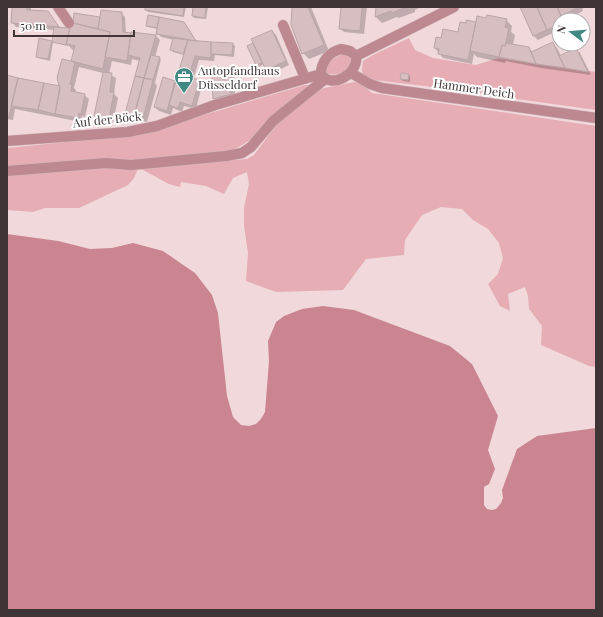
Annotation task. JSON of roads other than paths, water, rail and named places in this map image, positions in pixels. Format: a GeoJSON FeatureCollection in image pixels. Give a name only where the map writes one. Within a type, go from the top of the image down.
{"type":"FeatureCollection","features":[{"type":"Feature","properties":{"kind":"street"},"geometry":{"type":"LineString","coordinates":[[58,7],[69,23]]}},
{"type":"Feature","properties":{"kind":"street"},"geometry":{"type":"LineString","coordinates":[[356,56],[454,7]]}},
{"type":"Feature","properties":{"kind":"street"},"geometry":{"type":"LineString","coordinates":[[283,25],[304,78]]}},
{"type":"Feature","properties":{"kind":"street"},"geometry":{"type":"LineString","coordinates":[[7,171],[106,163],[131,165],[226,156],[242,153],[251,147],[273,121],[323,76],[322,67],[324,62],[336,50],[350,51],[356,56]]}},
{"type":"Feature","properties":{"kind":"street"},"geometry":{"type":"LineString","coordinates":[[350,73],[354,68],[356,56]]}},
{"type":"Feature","properties":{"kind":"street","name":"Auf der Böck"},"geometry":{"type":"LineString","coordinates":[[7,142],[128,132],[156,126],[215,105],[304,78],[323,76],[338,80],[344,78],[350,73]]}},
{"type":"Feature","properties":{"kind":"street","name":"Hammer Deich"},"geometry":{"type":"LineString","coordinates":[[350,73],[370,84],[382,88],[596,118]]}},
{"type":"Feature","properties":{"kind":"place","name":"Autopfandhaus Düsseldorf"},"geometry":{"type":"Point","coordinates":[184,94]}}]}
